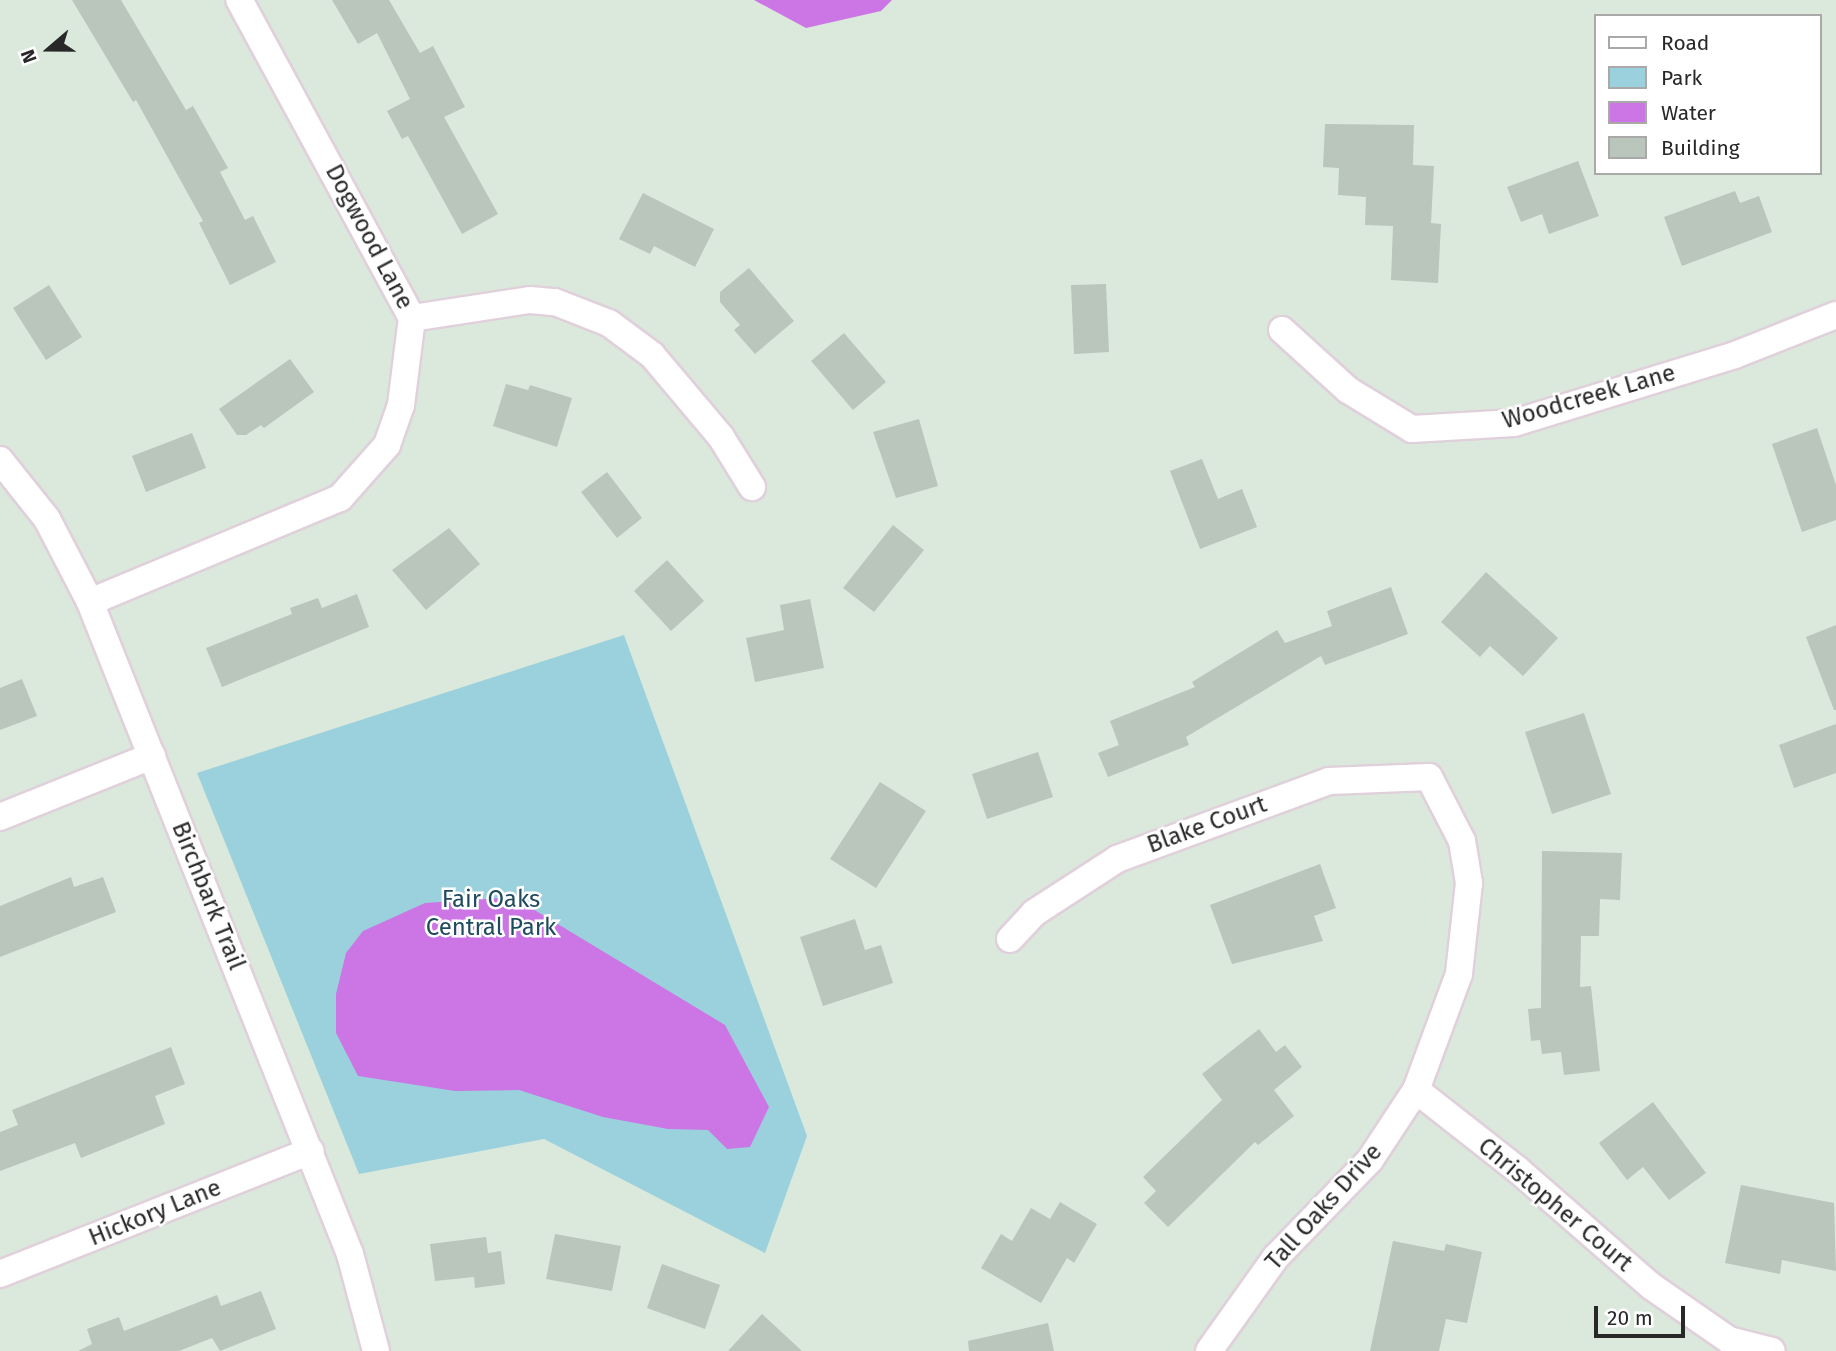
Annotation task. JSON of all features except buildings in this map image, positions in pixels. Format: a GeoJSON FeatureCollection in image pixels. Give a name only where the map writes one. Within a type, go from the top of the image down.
{"type":"FeatureCollection","features":[{"type":"Feature","properties":{"kind":"street","name":"Dogwood Lane"},"geometry":{"type":"LineString","coordinates":[[90,602],[340,498],[387,445],[406,383],[412,318],[239,0]]}},
{"type":"Feature","properties":{"kind":"street"},"geometry":{"type":"LineString","coordinates":[[412,318],[530,300],[555,302],[609,323],[652,355],[721,438],[752,487]]}},
{"type":"Feature","properties":{"kind":"street","name":"Woodcreek Lane"},"geometry":{"type":"LineString","coordinates":[[1282,330],[1348,390],[1412,429],[1514,423],[1735,355],[1836,314]]}},
{"type":"Feature","properties":{"kind":"street","name":"Birchbark Trail"},"geometry":{"type":"LineString","coordinates":[[0,460],[47,519],[90,602],[350,1254],[376,1351]]}},
{"type":"Feature","properties":{"kind":"street"},"geometry":{"type":"LineString","coordinates":[[0,817],[152,756]]}},
{"type":"Feature","properties":{"kind":"street","name":"Blake Court"},"geometry":{"type":"LineString","coordinates":[[1010,939],[1034,913],[1142,847],[1329,781],[1429,777]]}},
{"type":"Feature","properties":{"kind":"street","name":"Tall Oaks Drive"},"geometry":{"type":"LineString","coordinates":[[1209,1351],[1276,1257],[1370,1160],[1416,1090],[1459,974],[1469,883],[1462,841],[1429,777]]}},
{"type":"Feature","properties":{"kind":"street","name":"Christopher Court"},"geometry":{"type":"LineString","coordinates":[[1416,1090],[1518,1170],[1651,1286],[1729,1340],[1772,1351]]}},
{"type":"Feature","properties":{"kind":"street","name":"Hickory Lane"},"geometry":{"type":"LineString","coordinates":[[0,1274],[310,1151]]}},
{"type":"Feature","properties":{"kind":"green space","name":"Fair Oaks Central Park"},"geometry":{"type":"Polygon","coordinates":[[[624,635],[807,1136],[765,1253],[544,1139],[359,1174],[197,773],[624,635]]]}},
{"type":"Feature","properties":{"kind":"water"},"geometry":{"type":"Polygon","coordinates":[[[754,0],[892,0],[881,11],[806,28],[754,0]]]}},
{"type":"Feature","properties":{"kind":"water"},"geometry":{"type":"Polygon","coordinates":[[[513,897],[725,1025],[769,1107],[750,1147],[727,1149],[708,1130],[668,1129],[603,1117],[519,1090],[455,1091],[358,1076],[336,1033],[336,994],[346,953],[363,931],[425,903],[513,897]]]}}]}
